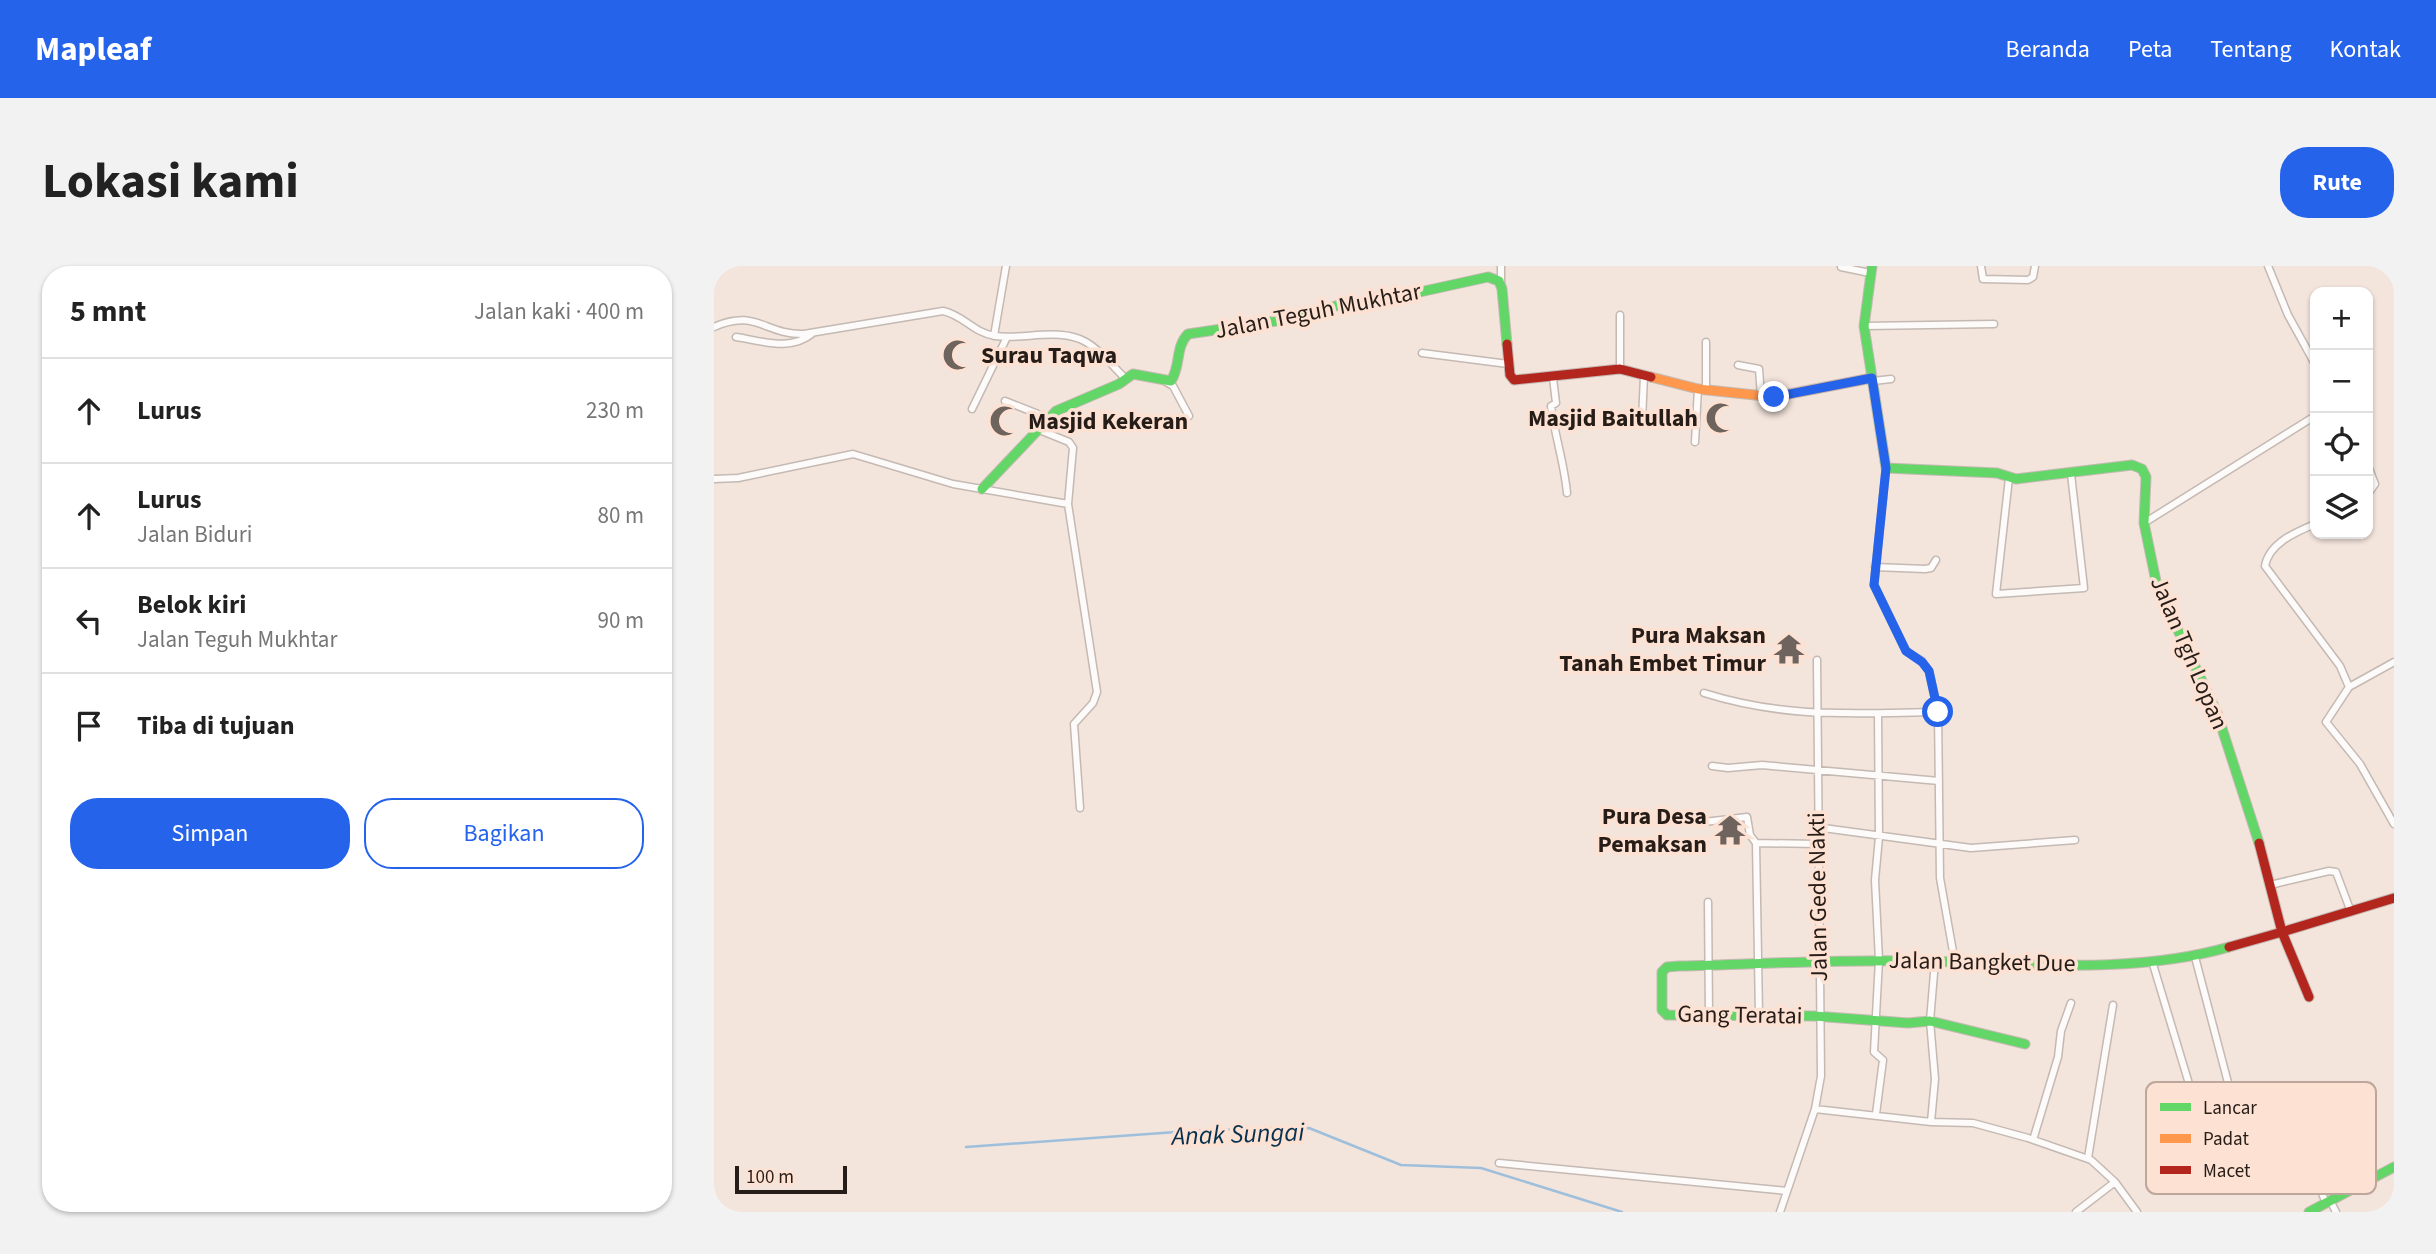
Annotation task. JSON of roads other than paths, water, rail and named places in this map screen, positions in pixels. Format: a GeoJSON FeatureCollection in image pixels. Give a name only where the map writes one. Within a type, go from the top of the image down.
{"type":"FeatureCollection","features":[{"type":"Feature","properties":{"kind":"main road"},"geometry":{"type":"LineString","coordinates":[[1871,269],[1864,326],[1886,468]]}},
{"type":"Feature","properties":{"kind":"main road","name":"Jalan Teguh Mukhtar"},"geometry":{"type":"LineString","coordinates":[[1166,382],[1174,378],[1179,344],[1188,334],[1276,322],[1339,305],[1397,297],[1488,277],[1501,284]]}},
{"type":"Feature","properties":{"kind":"main road"},"geometry":{"type":"LineString","coordinates":[[1501,284],[1508,364],[1514,380],[1620,369],[1702,389],[1761,396],[1781,396],[1873,380]]}},
{"type":"Feature","properties":{"kind":"main road"},"geometry":{"type":"LineString","coordinates":[[982,489],[1008,465],[1048,418],[1077,400],[1097,394],[1129,377],[1166,382]]}},
{"type":"Feature","properties":{"kind":"main road","name":"Jalan Tgh Lopan"},"geometry":{"type":"LineString","coordinates":[[1886,468],[2005,474],[2009,478],[2071,474],[2132,465],[2142,469],[2146,477],[2144,523],[2157,586],[2217,713],[2282,932],[2309,997]]}},
{"type":"Feature","properties":{"kind":"main road"},"geometry":{"type":"LineString","coordinates":[[2282,932],[2394,898]]}},
{"type":"Feature","properties":{"kind":"main road","name":"Jalan Bangket Due"},"geometry":{"type":"LineString","coordinates":[[1662,1008],[1662,972],[1667,967],[1879,960],[2100,964],[2195,957],[2282,932]]}},
{"type":"Feature","properties":{"kind":"main road","name":"Gang Teratai"},"geometry":{"type":"LineString","coordinates":[[1662,1008],[1667,1015],[1821,1016],[1930,1021],[2025,1044]]}},
{"type":"Feature","properties":{"kind":"main road"},"geometry":{"type":"LineString","coordinates":[[2376,1176],[2394,1167]]}},
{"type":"Feature","properties":{"kind":"main road"},"geometry":{"type":"LineString","coordinates":[[2309,1212],[2342,1194]]}},
{"type":"Feature","properties":{"kind":"street"},"geometry":{"type":"LineString","coordinates":[[994,336],[1006,266]]}},
{"type":"Feature","properties":{"kind":"street"},"geometry":{"type":"LineString","coordinates":[[1501,266],[1501,284]]}},
{"type":"Feature","properties":{"kind":"street"},"geometry":{"type":"LineString","coordinates":[[1980,266],[1983,279],[2028,280],[2034,277],[2035,266]]}},
{"type":"Feature","properties":{"kind":"street"},"geometry":{"type":"LineString","coordinates":[[2268,266],[2288,315],[2310,355]]}},
{"type":"Feature","properties":{"kind":"street"},"geometry":{"type":"LineString","coordinates":[[1841,267],[1871,269]]}},
{"type":"Feature","properties":{"kind":"street"},"geometry":{"type":"LineString","coordinates":[[714,327],[738,318],[790,334],[936,311],[955,314],[974,330],[994,336],[1076,338],[1090,345],[1129,377]]}},
{"type":"Feature","properties":{"kind":"street"},"geometry":{"type":"LineString","coordinates":[[1620,315],[1620,369]]}},
{"type":"Feature","properties":{"kind":"street"},"geometry":{"type":"LineString","coordinates":[[1864,326],[1994,324]]}},
{"type":"Feature","properties":{"kind":"street"},"geometry":{"type":"LineString","coordinates":[[736,337],[790,345],[802,342],[814,332]]}},
{"type":"Feature","properties":{"kind":"street"},"geometry":{"type":"LineString","coordinates":[[972,409],[1007,337]]}},
{"type":"Feature","properties":{"kind":"street"},"geometry":{"type":"LineString","coordinates":[[1695,442],[1706,342]]}},
{"type":"Feature","properties":{"kind":"street"},"geometry":{"type":"LineString","coordinates":[[1422,353],[1508,364]]}},
{"type":"Feature","properties":{"kind":"street"},"geometry":{"type":"LineString","coordinates":[[1738,365],[1759,369],[1761,396]]}},
{"type":"Feature","properties":{"kind":"street"},"geometry":{"type":"LineString","coordinates":[[1642,420],[1644,376]]}},
{"type":"Feature","properties":{"kind":"street"},"geometry":{"type":"LineString","coordinates":[[1553,378],[1556,403],[1551,406],[1555,443],[1563,456],[1567,493]]}},
{"type":"Feature","properties":{"kind":"street"},"geometry":{"type":"LineString","coordinates":[[1873,380],[1891,379]]}},
{"type":"Feature","properties":{"kind":"street"},"geometry":{"type":"LineString","coordinates":[[1166,382],[1173,386],[1189,416]]}},
{"type":"Feature","properties":{"kind":"street"},"geometry":{"type":"LineString","coordinates":[[1005,401],[1048,418]]}},
{"type":"Feature","properties":{"kind":"street"},"geometry":{"type":"LineString","coordinates":[[2144,523],[2310,419]]}},
{"type":"Feature","properties":{"kind":"street"},"geometry":{"type":"LineString","coordinates":[[1037,429],[1072,445],[1068,504],[1097,692],[1093,704],[1074,724],[1080,808]]}},
{"type":"Feature","properties":{"kind":"street"},"geometry":{"type":"LineString","coordinates":[[714,479],[738,478],[853,454],[982,489],[1068,504]]}},
{"type":"Feature","properties":{"kind":"street"},"geometry":{"type":"LineString","coordinates":[[1886,468],[1875,590],[1906,651],[1922,662],[1929,671],[1938,712],[1938,845],[1943,905],[1955,963]]}},
{"type":"Feature","properties":{"kind":"street"},"geometry":{"type":"LineString","coordinates":[[2009,478],[1996,594],[2084,588],[2071,474]]}},
{"type":"Feature","properties":{"kind":"street"},"geometry":{"type":"LineString","coordinates":[[2310,526],[2287,537],[2271,554],[2265,566],[2340,666],[2349,687]]}},
{"type":"Feature","properties":{"kind":"street"},"geometry":{"type":"LineString","coordinates":[[1875,567],[1925,569],[1931,568],[1936,560]]}},
{"type":"Feature","properties":{"kind":"street","name":"Jalan Gede Nakti"},"geometry":{"type":"LineString","coordinates":[[1780,1212],[1815,1110],[1821,1076],[1816,844],[1817,660]]}},
{"type":"Feature","properties":{"kind":"street"},"geometry":{"type":"LineString","coordinates":[[2394,662],[2349,687],[2326,722],[2360,764],[2394,824]]}},
{"type":"Feature","properties":{"kind":"street"},"geometry":{"type":"LineString","coordinates":[[1704,694],[1758,709],[1815,714],[1938,712]]}},
{"type":"Feature","properties":{"kind":"street"},"geometry":{"type":"LineString","coordinates":[[1876,1114],[1883,1060],[1874,1052],[1879,960],[1875,880],[1879,836],[1878,714]]}},
{"type":"Feature","properties":{"kind":"street"},"geometry":{"type":"LineString","coordinates":[[1712,765],[1728,768],[1762,765],[1879,778],[1940,781]]}},
{"type":"Feature","properties":{"kind":"street"},"geometry":{"type":"LineString","coordinates":[[1704,821],[1747,817],[1750,835],[1756,843],[1759,1015]]}},
{"type":"Feature","properties":{"kind":"street"},"geometry":{"type":"LineString","coordinates":[[1816,827],[1971,848],[2075,840]]}},
{"type":"Feature","properties":{"kind":"street"},"geometry":{"type":"LineString","coordinates":[[1756,843],[1816,844]]}},
{"type":"Feature","properties":{"kind":"street"},"geometry":{"type":"LineString","coordinates":[[2270,885],[2332,871],[2340,877],[2351,912]]}},
{"type":"Feature","properties":{"kind":"street"},"geometry":{"type":"LineString","coordinates":[[1708,902],[1709,1016]]}},
{"type":"Feature","properties":{"kind":"street"},"geometry":{"type":"LineString","coordinates":[[2195,957],[2228,1082]]}},
{"type":"Feature","properties":{"kind":"street"},"geometry":{"type":"LineString","coordinates":[[1931,1122],[1935,1079],[1930,1021],[1935,961]]}},
{"type":"Feature","properties":{"kind":"street"},"geometry":{"type":"LineString","coordinates":[[2152,961],[2188,1082]]}},
{"type":"Feature","properties":{"kind":"street"},"geometry":{"type":"LineString","coordinates":[[2034,1140],[2058,1057],[2061,1031],[2071,1003]]}},
{"type":"Feature","properties":{"kind":"street"},"geometry":{"type":"LineString","coordinates":[[2088,1158],[2113,1005]]}},
{"type":"Feature","properties":{"kind":"street"},"geometry":{"type":"LineString","coordinates":[[1815,1110],[1984,1125],[2034,1140],[2088,1158],[2115,1182],[2137,1212]]}},
{"type":"Feature","properties":{"kind":"street"},"geometry":{"type":"LineString","coordinates":[[1499,1163],[1787,1191]]}},
{"type":"Feature","properties":{"kind":"street"},"geometry":{"type":"LineString","coordinates":[[2076,1212],[2115,1182]]}},
{"type":"Feature","properties":{"kind":"street"},"geometry":{"type":"LineString","coordinates":[[2324,1194],[2336,1212]]}},
{"type":"Feature","properties":{"kind":"waterway","name":"Anak Sungai"},"geometry":{"type":"LineString","coordinates":[[966,1147],[1204,1130],[1309,1128],[1401,1165],[1481,1168],[1622,1212]]}},
{"type":"Feature","properties":{"kind":"place","name":"Surau Taqwa"},"geometry":{"type":"Point","coordinates":[958,355]}},
{"type":"Feature","properties":{"kind":"place","name":"Masjid Baitullah"},"geometry":{"type":"Point","coordinates":[1721,418]}},
{"type":"Feature","properties":{"kind":"place","name":"Masjid Kekeran"},"geometry":{"type":"Point","coordinates":[1005,421]}},
{"type":"Feature","properties":{"kind":"place","name":"Pura Maksan Tanah Embet Timur"},"geometry":{"type":"Point","coordinates":[1789,649]}},
{"type":"Feature","properties":{"kind":"place","name":"Pura Desa Pemaksan"},"geometry":{"type":"Point","coordinates":[1730,830]}}]}
